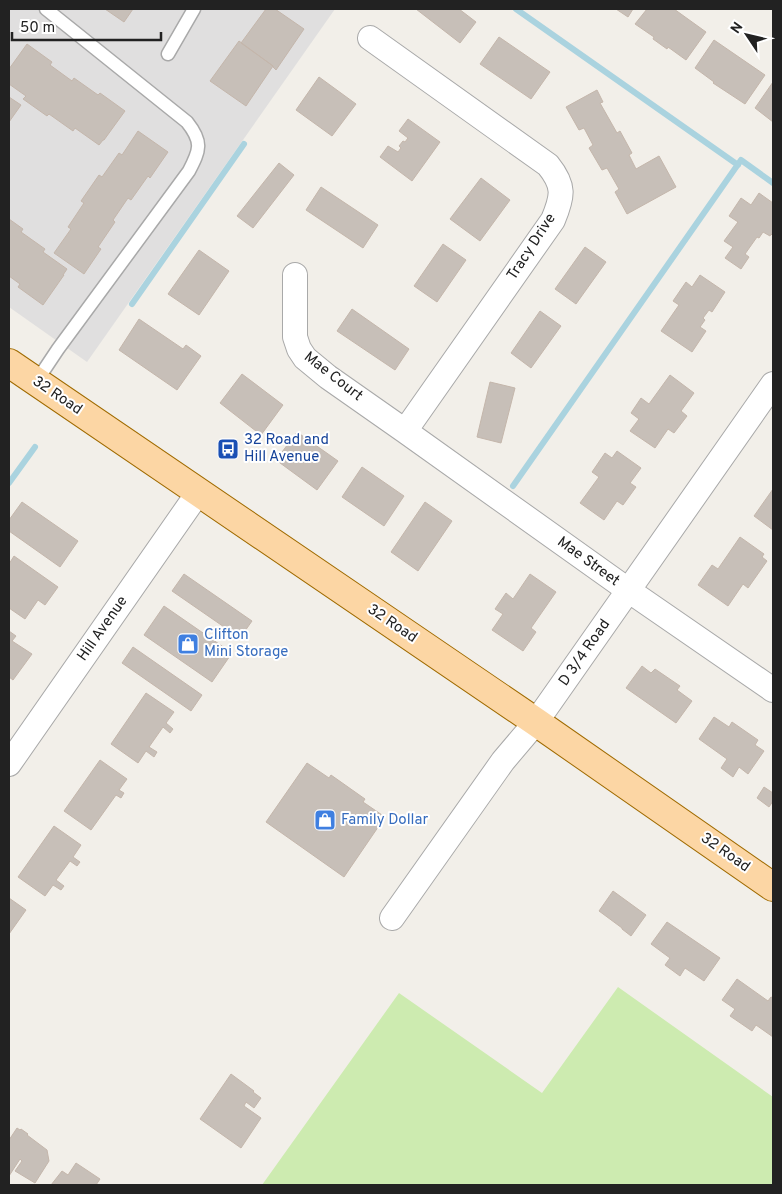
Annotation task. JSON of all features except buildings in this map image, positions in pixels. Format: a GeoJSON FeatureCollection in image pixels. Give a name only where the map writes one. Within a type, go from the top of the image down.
{"type":"FeatureCollection","features":[{"type":"Feature","properties":{"kind":"main road","name":"32 Road"},"geometry":{"type":"LineString","coordinates":[[9,363],[536,722],[773,887]]}},
{"type":"Feature","properties":{"kind":"street","name":"Tracy Drive"},"geometry":{"type":"LineString","coordinates":[[370,38],[548,165],[556,175],[561,188],[560,204],[553,220],[406,431]]}},
{"type":"Feature","properties":{"kind":"street","name":"Mae Court"},"geometry":{"type":"LineString","coordinates":[[295,275],[295,337],[299,349],[305,358],[328,377],[406,431]]}},
{"type":"Feature","properties":{"kind":"street","name":"D 3/4 Road"},"geometry":{"type":"LineString","coordinates":[[392,918],[503,761],[536,722],[773,384]]}},
{"type":"Feature","properties":{"kind":"street","name":"Mae Street"},"geometry":{"type":"LineString","coordinates":[[406,431],[628,590],[773,690]]}},
{"type":"Feature","properties":{"kind":"street","name":"Hill Avenue"},"geometry":{"type":"LineString","coordinates":[[9,764],[198,493]]}},
{"type":"Feature","properties":{"kind":"lane"},"geometry":{"type":"LineString","coordinates":[[36,382],[58,349],[189,171],[198,155],[198,142],[195,132],[187,122],[46,9]]}},
{"type":"Feature","properties":{"kind":"lane"},"geometry":{"type":"LineString","coordinates":[[168,54],[194,9]]}},
{"type":"Feature","properties":{"kind":"shaded area"},"geometry":{"type":"Polygon","coordinates":[[[9,9],[335,9],[87,362],[9,307],[9,9]]]}},
{"type":"Feature","properties":{"kind":"green space"},"geometry":{"type":"Polygon","coordinates":[[[618,987],[773,1097],[773,1185],[262,1185],[399,993],[542,1093],[618,987]]]}},
{"type":"Feature","properties":{"kind":"waterway"},"geometry":{"type":"LineString","coordinates":[[516,9],[738,165]]}},
{"type":"Feature","properties":{"kind":"waterway"},"geometry":{"type":"LineString","coordinates":[[132,304],[244,144]]}},
{"type":"Feature","properties":{"kind":"waterway"},"geometry":{"type":"LineString","coordinates":[[513,486],[741,160],[773,183]]}},
{"type":"Feature","properties":{"kind":"waterway"},"geometry":{"type":"LineString","coordinates":[[9,483],[35,447]]}},
{"type":"Feature","properties":{"kind":"place","name":"32 Road and Hill Avenue"},"geometry":{"type":"Point","coordinates":[228,449]}},
{"type":"Feature","properties":{"kind":"place","name":"Clifton Mini Storage"},"geometry":{"type":"Point","coordinates":[188,644]}},
{"type":"Feature","properties":{"kind":"place","name":"Family Dollar"},"geometry":{"type":"Point","coordinates":[325,820]}}]}
